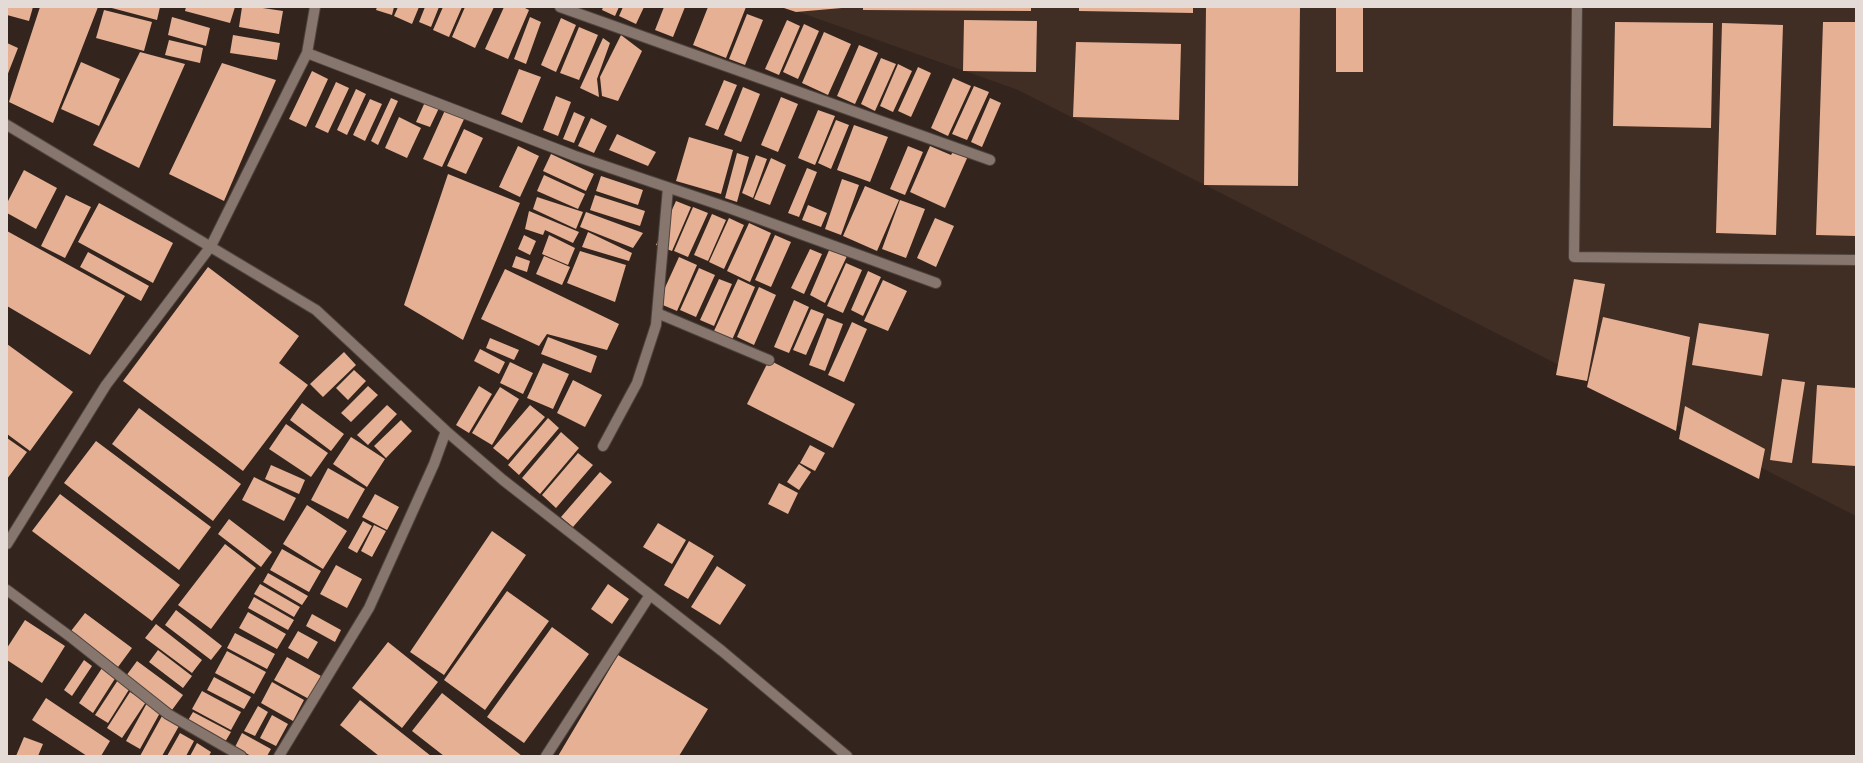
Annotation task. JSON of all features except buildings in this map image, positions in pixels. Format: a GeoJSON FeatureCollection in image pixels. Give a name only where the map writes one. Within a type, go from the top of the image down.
{"type":"FeatureCollection","features":[{"type":"Feature","properties":{"kind":"street"},"geometry":{"type":"LineString","coordinates":[[7,544],[106,385],[211,246],[307,53],[315,7]]}},
{"type":"Feature","properties":{"kind":"street"},"geometry":{"type":"LineString","coordinates":[[560,7],[990,160]]}},
{"type":"Feature","properties":{"kind":"street"},"geometry":{"type":"LineString","coordinates":[[1577,7],[1574,257],[1856,260]]}},
{"type":"Feature","properties":{"kind":"street"},"geometry":{"type":"LineString","coordinates":[[307,53],[574,156],[936,283]]}},
{"type":"Feature","properties":{"kind":"street"},"geometry":{"type":"LineString","coordinates":[[7,124],[316,310],[446,431],[503,480],[722,651],[847,756]]}},
{"type":"Feature","properties":{"kind":"street"},"geometry":{"type":"LineString","coordinates":[[603,446],[636,383],[656,325],[668,188]]}},
{"type":"Feature","properties":{"kind":"street"},"geometry":{"type":"LineString","coordinates":[[657,313],[769,360]]}},
{"type":"Feature","properties":{"kind":"street"},"geometry":{"type":"LineString","coordinates":[[279,756],[370,608],[434,464],[446,431]]}},
{"type":"Feature","properties":{"kind":"street"},"geometry":{"type":"LineString","coordinates":[[7,590],[109,667],[168,714],[241,756]]}},
{"type":"Feature","properties":{"kind":"street"},"geometry":{"type":"LineString","coordinates":[[546,756],[650,595]]}},
{"type":"Feature","properties":{"kind":"shaded area"},"geometry":{"type":"Polygon","coordinates":[[[785,7],[1856,7],[1856,516],[1018,90],[785,7]]]}}]}
